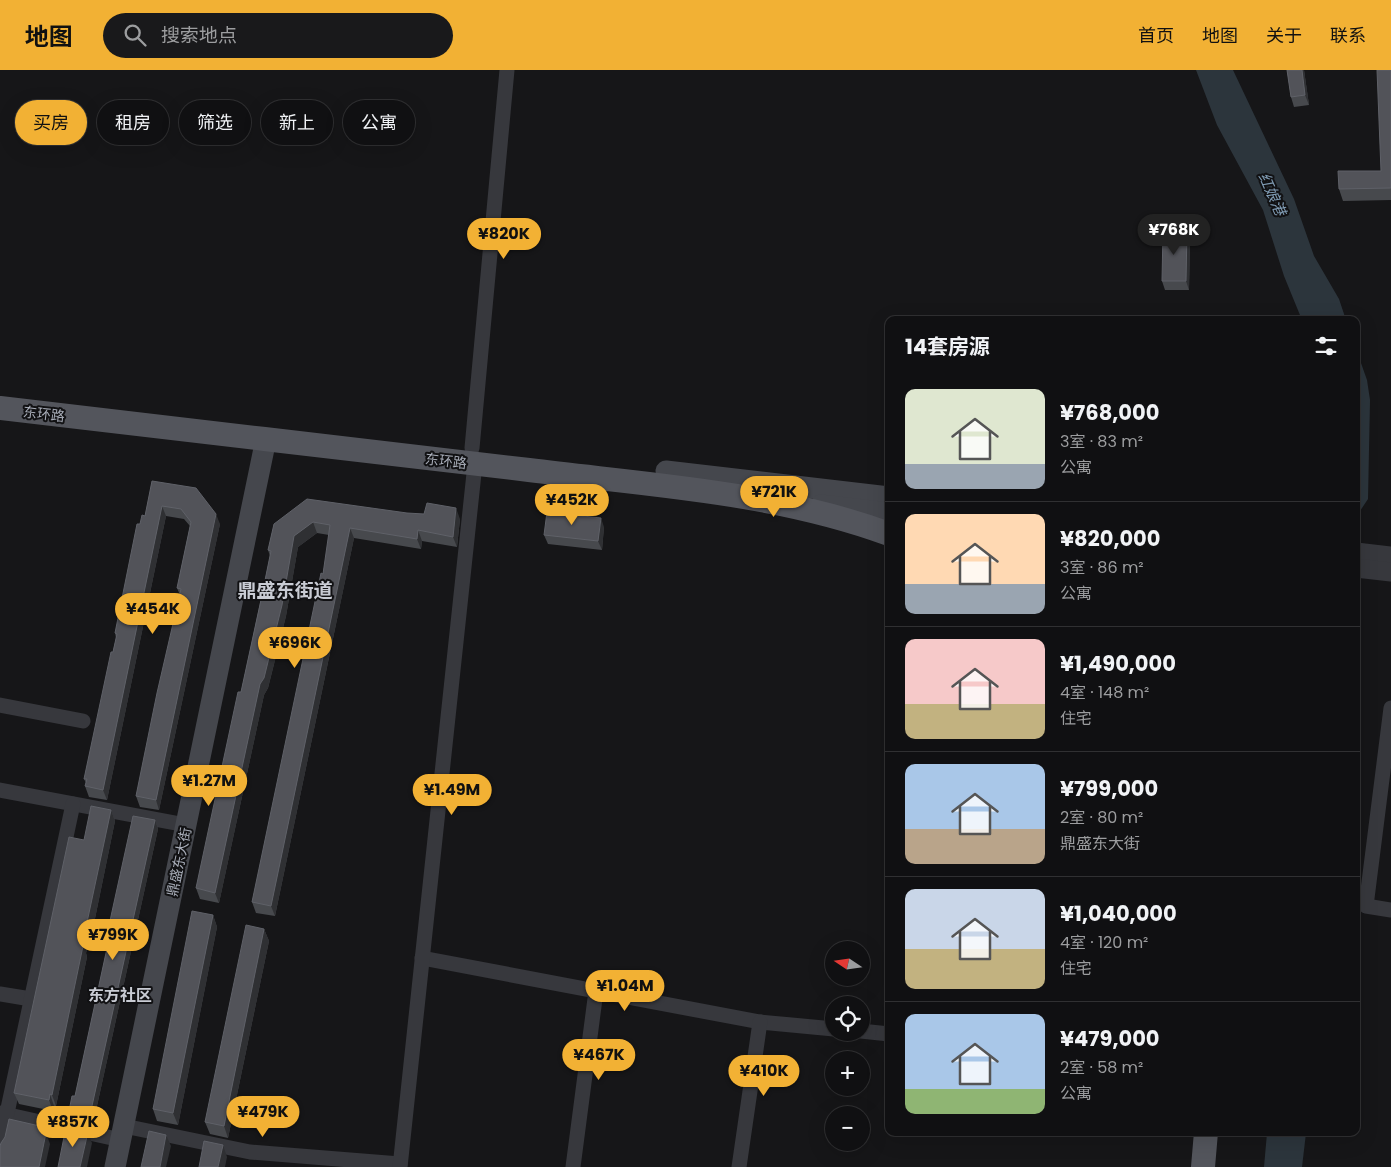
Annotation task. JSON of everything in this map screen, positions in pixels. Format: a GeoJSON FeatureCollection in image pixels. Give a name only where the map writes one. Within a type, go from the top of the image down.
{"type":"FeatureCollection","features":[{"type":"Feature","properties":{"kind":"main road","name":"东环路"},"geometry":{"type":"LineString","coordinates":[[0,393],[474,456],[802,493],[884,510]]}},
{"type":"Feature","properties":{"kind":"main road","name":"东环路"},"geometry":{"type":"LineString","coordinates":[[0,408],[266,439],[474,456]]}},
{"type":"Feature","properties":{"kind":"main road","name":"鼎盛东大街"},"geometry":{"type":"LineString","coordinates":[[115,1167],[266,439]]}},
{"type":"Feature","properties":{"kind":"main road","name":"东环路"},"geometry":{"type":"LineString","coordinates":[[665,479],[798,508],[862,524],[885,533]]}},
{"type":"Feature","properties":{"kind":"main road"},"geometry":{"type":"LineString","coordinates":[[1188,1167],[1191,1136]]}},
{"type":"Feature","properties":{"kind":"main road"},"geometry":{"type":"LineString","coordinates":[[1203,1167],[1206,1136]]}},
{"type":"Feature","properties":{"kind":"street"},"geometry":{"type":"LineString","coordinates":[[3,1114],[250,1152],[400,1166],[474,456],[506,70]]}},
{"type":"Feature","properties":{"kind":"street"},"geometry":{"type":"LineString","coordinates":[[1360,560],[1391,556]]}},
{"type":"Feature","properties":{"kind":"street"},"geometry":{"type":"LineString","coordinates":[[1360,561],[1391,572]]}},
{"type":"Feature","properties":{"kind":"street"},"geometry":{"type":"LineString","coordinates":[[0,705],[83,721]]}},
{"type":"Feature","properties":{"kind":"street"},"geometry":{"type":"LineString","coordinates":[[1391,708],[1366,906],[1391,910]]}},
{"type":"Feature","properties":{"kind":"street"},"geometry":{"type":"LineString","coordinates":[[0,790],[186,825]]}},
{"type":"Feature","properties":{"kind":"street"},"geometry":{"type":"LineString","coordinates":[[0,1146],[3,1114],[31,999],[73,804]]}},
{"type":"Feature","properties":{"kind":"street"},"geometry":{"type":"LineString","coordinates":[[422,958],[760,1022],[825,1028]]}},
{"type":"Feature","properties":{"kind":"street"},"geometry":{"type":"LineString","coordinates":[[573,1167],[596,991]]}},
{"type":"Feature","properties":{"kind":"street"},"geometry":{"type":"LineString","coordinates":[[0,994],[31,999]]}},
{"type":"Feature","properties":{"kind":"street"},"geometry":{"type":"LineString","coordinates":[[739,1167],[760,1022]]}},
{"type":"Feature","properties":{"kind":"street"},"geometry":{"type":"LineString","coordinates":[[870,1033],[885,1034]]}},
{"type":"Feature","properties":{"kind":"water","name":"红娘港"},"geometry":{"type":"Polygon","coordinates":[[[1196,70],[1233,70],[1294,199],[1314,256],[1339,299],[1345,316],[1300,316],[1284,276],[1263,210],[1217,125],[1196,70]]]}},
{"type":"Feature","properties":{"kind":"water"},"geometry":{"type":"Polygon","coordinates":[[[1360,360],[1367,380],[1370,400],[1368,499],[1360,511],[1360,360]]]}},
{"type":"Feature","properties":{"kind":"water"},"geometry":{"type":"Polygon","coordinates":[[[1267,1136],[1306,1136],[1302,1167],[1264,1167],[1267,1136]]]}},
{"type":"Feature","properties":{"kind":"building"},"geometry":{"type":"Polygon","coordinates":[[[1287,70],[1302,70],[1305,95],[1291,97],[1287,70]]]}},
{"type":"Feature","properties":{"kind":"building"},"geometry":{"type":"Polygon","coordinates":[[[1377,70],[1391,70],[1391,188],[1339,189],[1338,171],[1381,171],[1377,70]]]}},
{"type":"Feature","properties":{"kind":"building"},"geometry":{"type":"Polygon","coordinates":[[[1163,230],[1187,230],[1186,281],[1162,281],[1163,230]]]}},
{"type":"Feature","properties":{"kind":"building"},"geometry":{"type":"Polygon","coordinates":[[[152,481],[196,488],[216,514],[156,800],[136,796],[181,589],[177,588],[191,522],[181,509],[162,506],[103,790],[85,786],[87,779],[84,779],[111,652],[113,652],[117,634],[115,633],[137,524],[140,524],[142,515],[145,516],[152,481]]]}},
{"type":"Feature","properties":{"kind":"building"},"geometry":{"type":"Polygon","coordinates":[[[307,499],[407,513],[424,514],[427,503],[456,508],[453,537],[418,530],[417,539],[350,528],[271,906],[252,902],[321,573],[323,574],[330,525],[313,522],[294,536],[282,605],[264,678],[260,684],[215,893],[196,888],[238,692],[241,692],[261,600],[271,551],[268,550],[274,524],[307,499]]]}},
{"type":"Feature","properties":{"kind":"building"},"geometry":{"type":"Polygon","coordinates":[[[547,512],[601,518],[598,541],[544,535],[547,512]]]}},
{"type":"Feature","properties":{"kind":"building"},"geometry":{"type":"Polygon","coordinates":[[[91,806],[111,810],[86,927],[80,945],[83,946],[52,1095],[50,1094],[49,1100],[14,1093],[69,837],[84,840],[91,806]]]}},
{"type":"Feature","properties":{"kind":"building"},"geometry":{"type":"Polygon","coordinates":[[[133,816],[155,820],[90,1115],[69,1111],[72,1096],[75,1096],[133,816]]]}},
{"type":"Feature","properties":{"kind":"building"},"geometry":{"type":"Polygon","coordinates":[[[192,911],[213,915],[173,1113],[153,1109],[192,911]]]}},
{"type":"Feature","properties":{"kind":"building"},"geometry":{"type":"Polygon","coordinates":[[[246,925],[264,929],[224,1126],[205,1122],[246,925]]]}},
{"type":"Feature","properties":{"kind":"building"},"geometry":{"type":"Polygon","coordinates":[[[9,1119],[44,1127],[43,1133],[46,1133],[39,1167],[0,1167],[0,1146],[5,1137],[9,1119]]]}},
{"type":"Feature","properties":{"kind":"building"},"geometry":{"type":"Polygon","coordinates":[[[66,1127],[88,1132],[80,1167],[58,1167],[66,1127]]]}},
{"type":"Feature","properties":{"kind":"building"},"geometry":{"type":"Polygon","coordinates":[[[149,1131],[166,1135],[160,1167],[141,1167],[149,1131]]]}},
{"type":"Feature","properties":{"kind":"building"},"geometry":{"type":"Polygon","coordinates":[[[204,1141],[223,1145],[218,1167],[199,1167],[204,1141]]]}},
{"type":"Feature","properties":{"kind":"district","name":"鼎盛东街道"},"geometry":{"type":"Point","coordinates":[285,590]}},
{"type":"Feature","properties":{"kind":"district","name":"东方社区"},"geometry":{"type":"Point","coordinates":[120,995]}}]}
